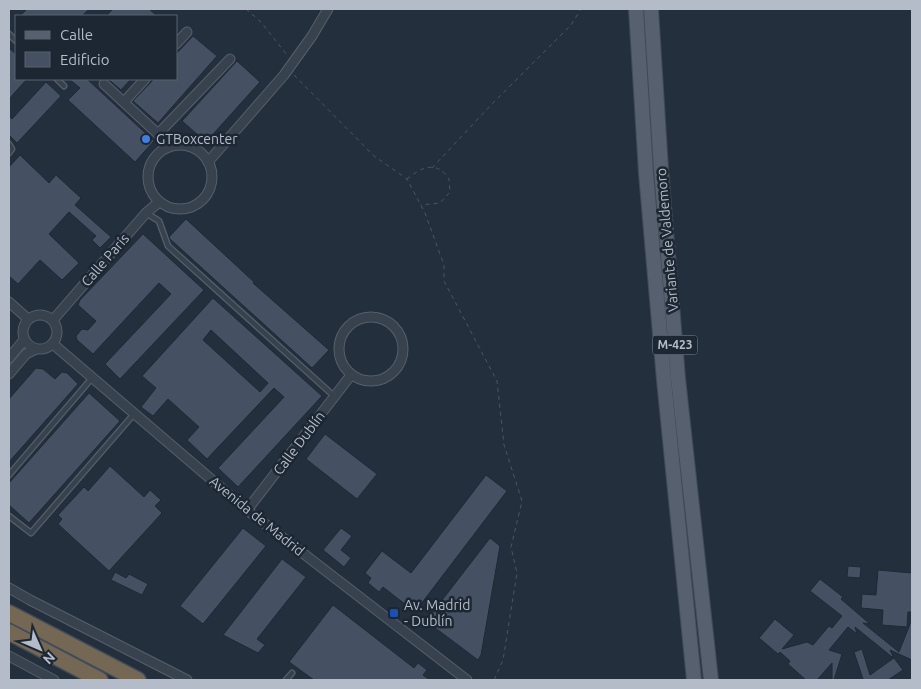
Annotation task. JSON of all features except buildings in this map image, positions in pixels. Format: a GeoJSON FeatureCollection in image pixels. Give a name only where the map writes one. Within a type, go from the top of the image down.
{"type":"FeatureCollection","features":[{"type":"Feature","properties":{"kind":"highway"},"geometry":{"type":"LineString","coordinates":[[9,613],[138,680]]}},
{"type":"Feature","properties":{"kind":"highway"},"geometry":{"type":"LineString","coordinates":[[9,632],[100,680]]}},
{"type":"Feature","properties":{"kind":"main road","name":"Variante de Valdemoro"},"geometry":{"type":"LineString","coordinates":[[636,9],[646,173],[662,361],[694,680]]}},
{"type":"Feature","properties":{"kind":"main road","name":"Variante de Valdemoro"},"geometry":{"type":"LineString","coordinates":[[651,9],[661,169],[678,378],[711,680]]}},
{"type":"Feature","properties":{"kind":"street"},"geometry":{"type":"LineString","coordinates":[[208,162],[290,66],[328,9]]}},
{"type":"Feature","properties":{"kind":"street"},"geometry":{"type":"LineString","coordinates":[[178,42],[187,32]]}},
{"type":"Feature","properties":{"kind":"street"},"geometry":{"type":"LineString","coordinates":[[158,134],[230,59]]}},
{"type":"Feature","properties":{"kind":"street"},"geometry":{"type":"LineString","coordinates":[[124,102],[144,80]]}},
{"type":"Feature","properties":{"kind":"street"},"geometry":{"type":"LineString","coordinates":[[104,84],[158,134],[169,147]]}},
{"type":"Feature","properties":{"kind":"street"},"geometry":{"type":"LineString","coordinates":[[178,145],[195,149],[208,162],[212,181],[204,199],[196,205],[177,209],[167,207],[159,202],[148,186],[149,167],[160,151],[169,147],[178,145]]}},
{"type":"Feature","properties":{"kind":"street","name":"Calle París"},"geometry":{"type":"LineString","coordinates":[[53,320],[146,213],[159,202]]}},
{"type":"Feature","properties":{"kind":"street"},"geometry":{"type":"LineString","coordinates":[[9,302],[28,319]]}},
{"type":"Feature","properties":{"kind":"street"},"geometry":{"type":"LineString","coordinates":[[37,315],[45,315],[53,320],[58,332],[53,344],[45,349],[36,349],[24,340],[23,329],[28,319],[37,315]]}},
{"type":"Feature","properties":{"kind":"street"},"geometry":{"type":"LineString","coordinates":[[363,317],[378,317],[391,323],[401,334],[404,348],[401,363],[397,369],[379,381],[364,381],[351,375],[342,364],[338,350],[341,336],[350,324],[363,317]]}},
{"type":"Feature","properties":{"kind":"street"},"geometry":{"type":"LineString","coordinates":[[9,358],[24,340]]}},
{"type":"Feature","properties":{"kind":"street","name":"Avenida de Madrid"},"geometry":{"type":"LineString","coordinates":[[53,344],[247,510],[467,680]]}},
{"type":"Feature","properties":{"kind":"street"},"geometry":{"type":"LineString","coordinates":[[9,374],[26,354],[36,349]]}},
{"type":"Feature","properties":{"kind":"street","name":"Calle Dublín"},"geometry":{"type":"LineString","coordinates":[[247,510],[351,375]]}},
{"type":"Feature","properties":{"kind":"street"},"geometry":{"type":"LineString","coordinates":[[9,588],[187,680]]}},
{"type":"Feature","properties":{"kind":"street"},"geometry":{"type":"LineString","coordinates":[[9,656],[54,680]]}},
{"type":"Feature","properties":{"kind":"lane"},"geometry":{"type":"LineString","coordinates":[[58,80],[64,86]]}},
{"type":"Feature","properties":{"kind":"lane"},"geometry":{"type":"LineString","coordinates":[[9,144],[12,149],[9,153]]}},
{"type":"Feature","properties":{"kind":"lane"},"geometry":{"type":"LineString","coordinates":[[146,213],[159,221],[168,246],[334,396]]}},
{"type":"Feature","properties":{"kind":"lane"},"geometry":{"type":"LineString","coordinates":[[9,475],[92,378]]}},
{"type":"Feature","properties":{"kind":"lane"},"geometry":{"type":"LineString","coordinates":[[9,516],[31,533],[134,414]]}},
{"type":"Feature","properties":{"kind":"lane"},"geometry":{"type":"LineString","coordinates":[[286,680],[292,673]]}},
{"type":"Feature","properties":{"kind":"path"},"geometry":{"type":"LineString","coordinates":[[246,9],[261,22],[290,66],[374,156],[407,179],[425,213],[444,265],[444,281],[497,381],[504,445],[522,501],[511,546],[517,573],[503,660],[494,680]]}},
{"type":"Feature","properties":{"kind":"path"},"geometry":{"type":"LineString","coordinates":[[432,168],[491,105],[571,25],[581,9]]}},
{"type":"Feature","properties":{"kind":"path"},"geometry":{"type":"LineString","coordinates":[[407,179],[418,171],[429,167],[441,170],[449,179],[450,192],[440,203],[421,205]]}},
{"type":"Feature","properties":{"kind":"place","name":"GTBoxcenter"},"geometry":{"type":"Point","coordinates":[146,139]}},
{"type":"Feature","properties":{"kind":"place","name":"Av. Madrid - Dublín"},"geometry":{"type":"Point","coordinates":[394,613]}}]}
